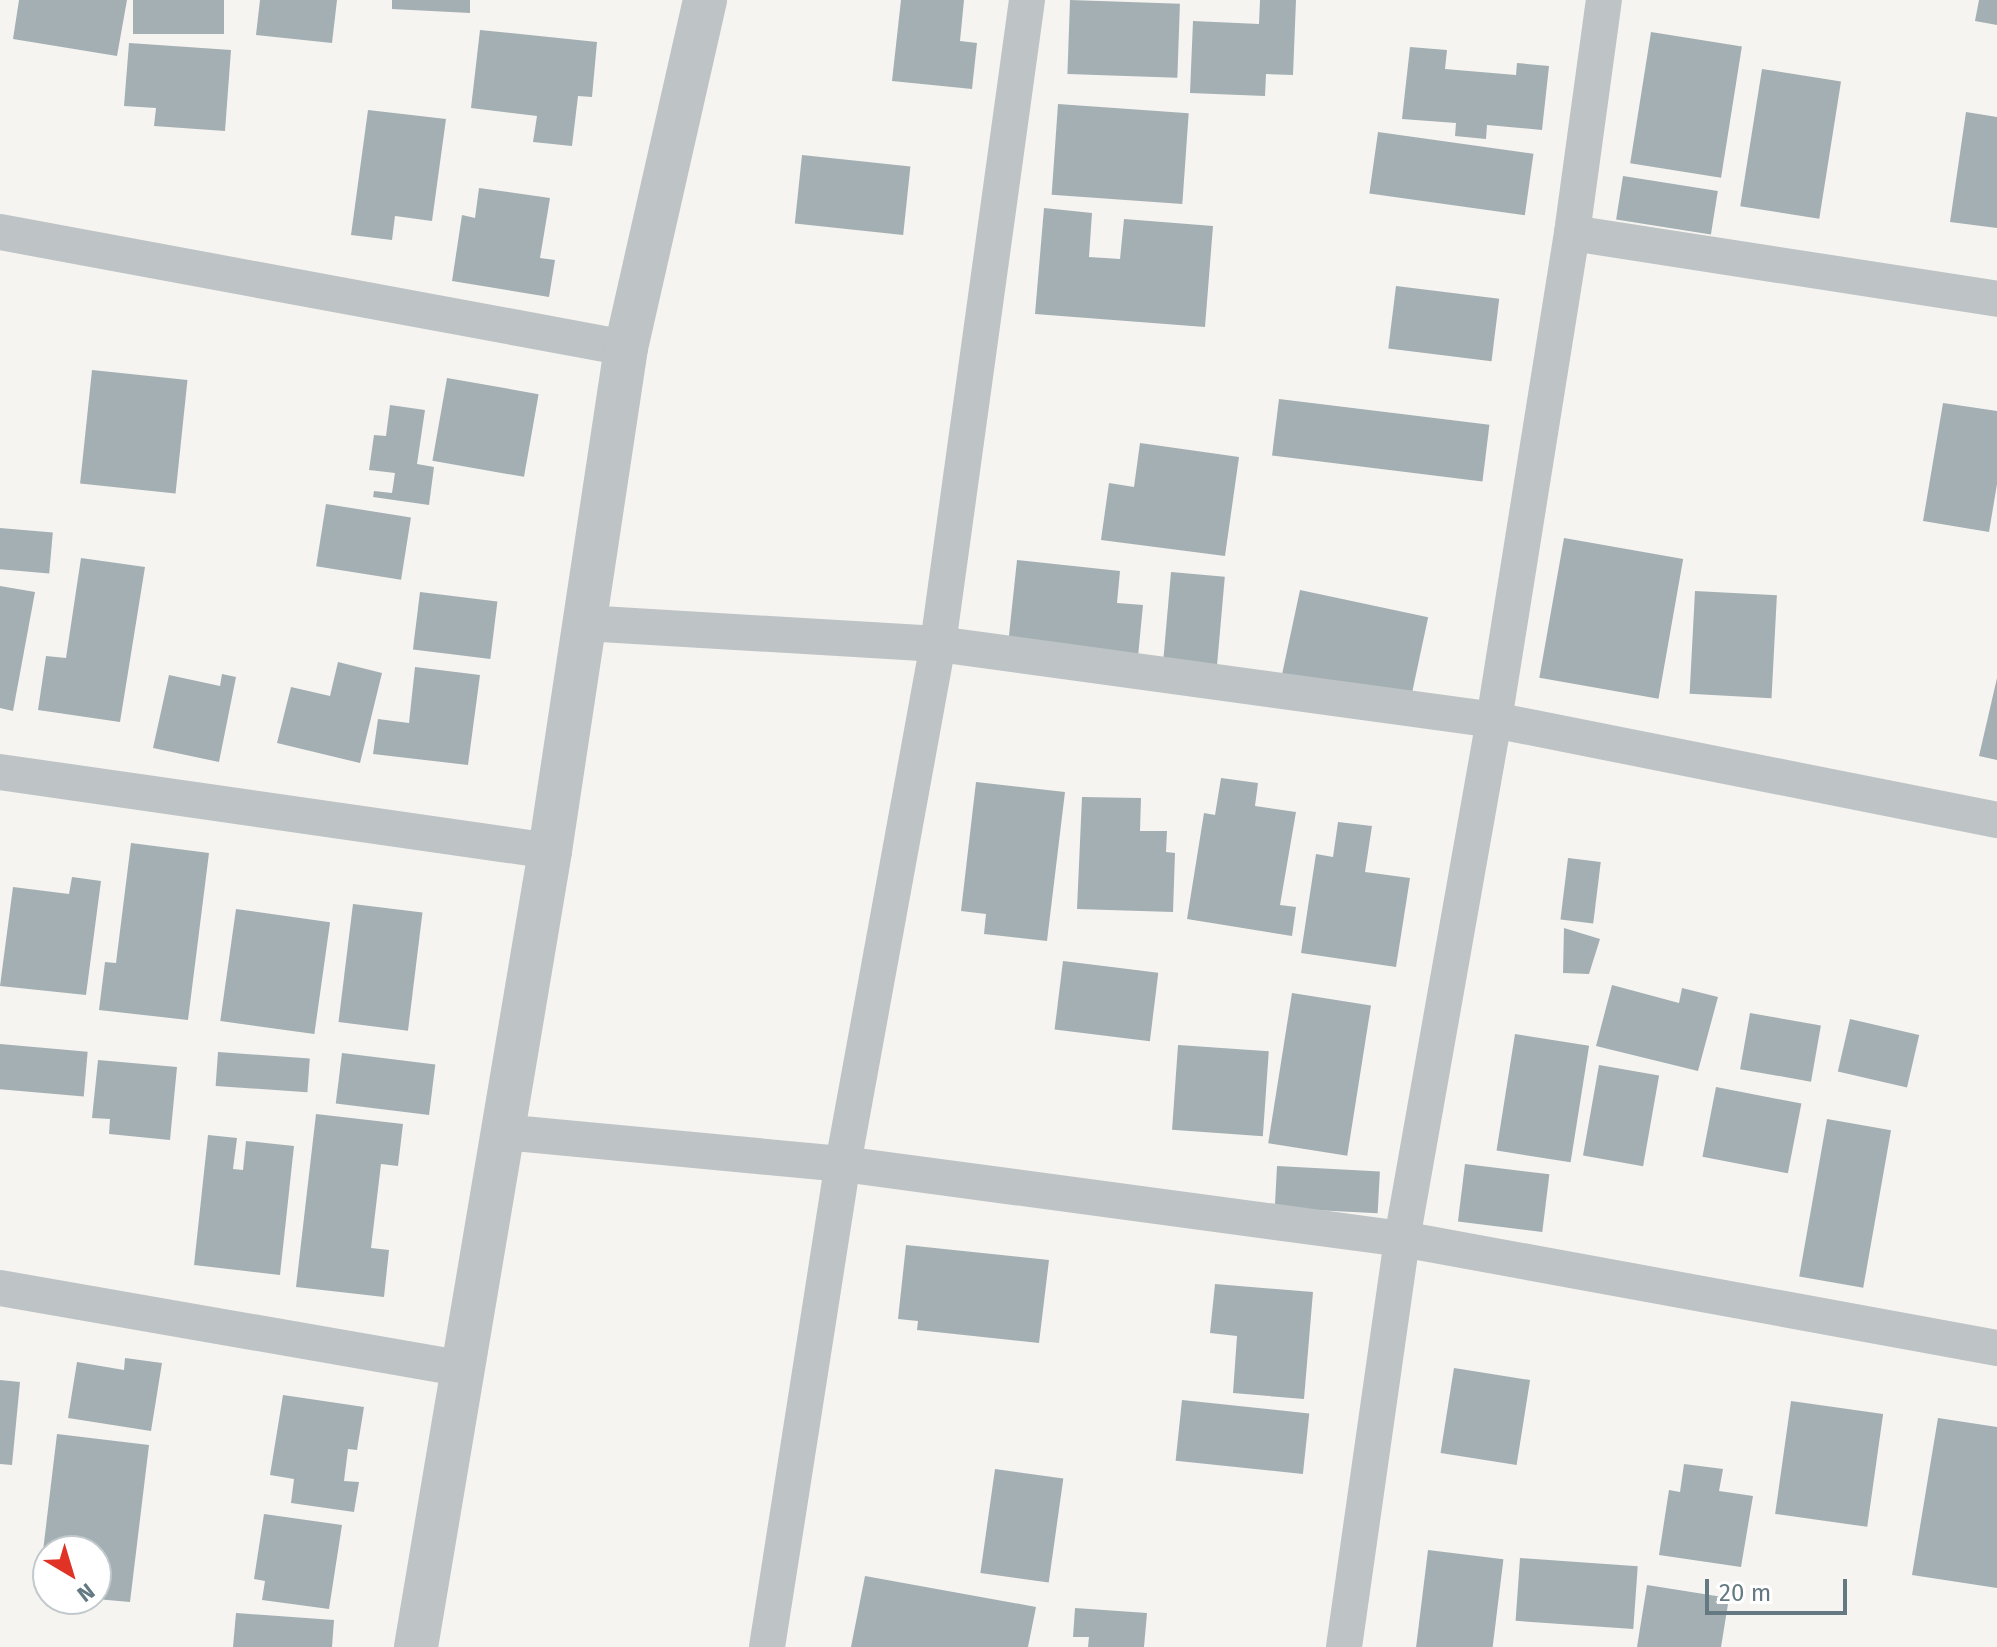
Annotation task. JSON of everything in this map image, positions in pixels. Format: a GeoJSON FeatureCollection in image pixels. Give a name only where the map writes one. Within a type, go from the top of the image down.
{"type":"FeatureCollection","features":[{"type":"Feature","properties":{"kind":"street"},"geometry":{"type":"LineString","coordinates":[[416,1647],[550,851],[626,348],[705,0]]}},
{"type":"Feature","properties":{"kind":"street"},"geometry":{"type":"LineString","coordinates":[[767,1647],[843,1164],[938,644],[1027,0]]}},
{"type":"Feature","properties":{"kind":"street"},"geometry":{"type":"LineString","coordinates":[[1344,1647],[1402,1239],[1494,720],[1572,233],[1604,0]]}},
{"type":"Feature","properties":{"kind":"street"},"geometry":{"type":"LineString","coordinates":[[0,232],[626,348]]}},
{"type":"Feature","properties":{"kind":"street"},"geometry":{"type":"LineString","coordinates":[[1572,233],[1997,299]]}},
{"type":"Feature","properties":{"kind":"street"},"geometry":{"type":"LineString","coordinates":[[584,623],[938,644],[1494,720],[1997,820]]}},
{"type":"Feature","properties":{"kind":"street"},"geometry":{"type":"LineString","coordinates":[[0,772],[550,851]]}},
{"type":"Feature","properties":{"kind":"street"},"geometry":{"type":"LineString","coordinates":[[503,1132],[843,1164],[1402,1239],[1997,1348]]}},
{"type":"Feature","properties":{"kind":"street"},"geometry":{"type":"LineString","coordinates":[[0,1288],[463,1369]]}},
{"type":"Feature","properties":{"kind":"building"},"geometry":{"type":"Polygon","coordinates":[[[19,0],[127,0],[117,56],[13,39],[19,0]]]}},
{"type":"Feature","properties":{"kind":"building"},"geometry":{"type":"Polygon","coordinates":[[[133,0],[224,0],[224,34],[133,34],[133,0]]]}},
{"type":"Feature","properties":{"kind":"building"},"geometry":{"type":"Polygon","coordinates":[[[260,0],[337,0],[332,43],[256,35],[260,0]]]}},
{"type":"Feature","properties":{"kind":"building"},"geometry":{"type":"Polygon","coordinates":[[[392,0],[470,0],[470,13],[392,9],[392,0]]]}},
{"type":"Feature","properties":{"kind":"building"},"geometry":{"type":"Polygon","coordinates":[[[901,0],[964,0],[960,41],[977,43],[972,89],[892,81],[901,0]]]}},
{"type":"Feature","properties":{"kind":"building"},"geometry":{"type":"Polygon","coordinates":[[[1070,0],[1180,4],[1177,78],[1067,74],[1070,0]]]}},
{"type":"Feature","properties":{"kind":"building"},"geometry":{"type":"Polygon","coordinates":[[[1260,0],[1296,0],[1293,75],[1266,74],[1265,96],[1190,93],[1193,21],[1259,24],[1260,0]]]}},
{"type":"Feature","properties":{"kind":"building"},"geometry":{"type":"Polygon","coordinates":[[[1979,0],[1997,0],[1997,25],[1975,21],[1979,0]]]}},
{"type":"Feature","properties":{"kind":"building"},"geometry":{"type":"Polygon","coordinates":[[[480,30],[597,42],[592,97],[578,96],[572,146],[533,142],[537,116],[471,108],[480,30]]]}},
{"type":"Feature","properties":{"kind":"building"},"geometry":{"type":"Polygon","coordinates":[[[1651,32],[1742,46],[1721,178],[1630,163],[1651,32]]]}},
{"type":"Feature","properties":{"kind":"building"},"geometry":{"type":"Polygon","coordinates":[[[129,43],[231,50],[225,131],[154,126],[156,108],[124,106],[129,43]]]}},
{"type":"Feature","properties":{"kind":"building"},"geometry":{"type":"Polygon","coordinates":[[[1410,47],[1447,50],[1445,69],[1516,75],[1517,63],[1549,66],[1542,130],[1487,125],[1486,139],[1455,136],[1456,123],[1402,119],[1410,47]]]}},
{"type":"Feature","properties":{"kind":"building"},"geometry":{"type":"Polygon","coordinates":[[[1762,69],[1841,82],[1819,219],[1740,206],[1762,69]]]}},
{"type":"Feature","properties":{"kind":"building"},"geometry":{"type":"Polygon","coordinates":[[[1058,104],[1189,113],[1182,204],[1052,195],[1058,104]]]}},
{"type":"Feature","properties":{"kind":"building"},"geometry":{"type":"Polygon","coordinates":[[[368,110],[446,119],[432,221],[395,216],[392,240],[351,235],[368,110]]]}},
{"type":"Feature","properties":{"kind":"building"},"geometry":{"type":"Polygon","coordinates":[[[1966,112],[1997,117],[1997,228],[1950,222],[1966,112]]]}},
{"type":"Feature","properties":{"kind":"building"},"geometry":{"type":"Polygon","coordinates":[[[1378,132],[1533,154],[1525,215],[1369,193],[1378,132]]]}},
{"type":"Feature","properties":{"kind":"building"},"geometry":{"type":"Polygon","coordinates":[[[802,155],[910,166],[903,235],[795,224],[802,155]]]}},
{"type":"Feature","properties":{"kind":"building"},"geometry":{"type":"Polygon","coordinates":[[[1623,176],[1718,191],[1711,234],[1616,219],[1623,176]]]}},
{"type":"Feature","properties":{"kind":"building"},"geometry":{"type":"Polygon","coordinates":[[[479,188],[550,198],[540,258],[555,260],[549,297],[452,281],[462,215],[475,218],[479,188]]]}},
{"type":"Feature","properties":{"kind":"building"},"geometry":{"type":"Polygon","coordinates":[[[1044,208],[1092,213],[1089,257],[1120,259],[1124,219],[1213,226],[1205,327],[1035,314],[1044,208]]]}},
{"type":"Feature","properties":{"kind":"building"},"geometry":{"type":"Polygon","coordinates":[[[1396,286],[1499,299],[1492,361],[1388,349],[1396,286]]]}},
{"type":"Feature","properties":{"kind":"building"},"geometry":{"type":"Polygon","coordinates":[[[92,370],[187,380],[176,493],[80,483],[92,370]]]}},
{"type":"Feature","properties":{"kind":"building"},"geometry":{"type":"Polygon","coordinates":[[[447,378],[539,394],[524,477],[432,461],[447,378]]]}},
{"type":"Feature","properties":{"kind":"building"},"geometry":{"type":"Polygon","coordinates":[[[1279,399],[1489,425],[1482,481],[1272,456],[1279,399]]]}},
{"type":"Feature","properties":{"kind":"building"},"geometry":{"type":"Polygon","coordinates":[[[1943,403],[1997,411],[1997,484],[1989,532],[1923,521],[1943,403]]]}},
{"type":"Feature","properties":{"kind":"building"},"geometry":{"type":"Polygon","coordinates":[[[390,405],[425,410],[417,464],[434,467],[429,505],[373,497],[374,491],[392,493],[395,473],[369,470],[374,435],[386,436],[390,405]]]}},
{"type":"Feature","properties":{"kind":"building"},"geometry":{"type":"Polygon","coordinates":[[[1140,443],[1239,457],[1225,556],[1101,540],[1109,483],[1134,487],[1140,443]]]}},
{"type":"Feature","properties":{"kind":"building"},"geometry":{"type":"Polygon","coordinates":[[[326,504],[411,517],[401,580],[316,566],[326,504]]]}},
{"type":"Feature","properties":{"kind":"building"},"geometry":{"type":"Polygon","coordinates":[[[0,528],[53,533],[49,573],[0,569],[0,528]]]}},
{"type":"Feature","properties":{"kind":"building"},"geometry":{"type":"Polygon","coordinates":[[[1564,538],[1683,559],[1659,699],[1539,678],[1564,538]]]}},
{"type":"Feature","properties":{"kind":"building"},"geometry":{"type":"Polygon","coordinates":[[[81,558],[145,567],[120,722],[38,710],[46,656],[66,658],[81,558]]]}},
{"type":"Feature","properties":{"kind":"building"},"geometry":{"type":"Polygon","coordinates":[[[1017,560],[1120,571],[1117,603],[1143,605],[1137,667],[1007,654],[1017,560]]]}},
{"type":"Feature","properties":{"kind":"building"},"geometry":{"type":"Polygon","coordinates":[[[1171,572],[1225,577],[1217,670],[1163,666],[1171,572]]]}},
{"type":"Feature","properties":{"kind":"building"},"geometry":{"type":"Polygon","coordinates":[[[0,586],[35,592],[13,711],[0,708],[0,586]]]}},
{"type":"Feature","properties":{"kind":"building"},"geometry":{"type":"Polygon","coordinates":[[[1300,590],[1428,617],[1410,701],[1282,674],[1300,590]]]}},
{"type":"Feature","properties":{"kind":"building"},"geometry":{"type":"Polygon","coordinates":[[[1695,591],[1777,595],[1771,698],[1690,694],[1695,591]]]}},
{"type":"Feature","properties":{"kind":"building"},"geometry":{"type":"Polygon","coordinates":[[[420,592],[497,602],[490,659],[413,650],[420,592]]]}},
{"type":"Feature","properties":{"kind":"building"},"geometry":{"type":"Polygon","coordinates":[[[338,662],[382,673],[360,763],[277,743],[291,687],[330,696],[338,662]]]}},
{"type":"Feature","properties":{"kind":"building"},"geometry":{"type":"Polygon","coordinates":[[[415,667],[480,675],[468,765],[373,754],[378,719],[409,723],[415,667]]]}},
{"type":"Feature","properties":{"kind":"building"},"geometry":{"type":"Polygon","coordinates":[[[222,674],[236,677],[219,762],[153,748],[169,675],[220,686],[222,674]]]}},
{"type":"Feature","properties":{"kind":"building"},"geometry":{"type":"Polygon","coordinates":[[[1997,678],[1997,760],[1979,756],[1997,678]]]}},
{"type":"Feature","properties":{"kind":"building"},"geometry":{"type":"Polygon","coordinates":[[[1221,778],[1258,783],[1255,806],[1296,812],[1280,905],[1296,907],[1292,936],[1187,919],[1204,813],[1215,815],[1221,778]]]}},
{"type":"Feature","properties":{"kind":"building"},"geometry":{"type":"Polygon","coordinates":[[[976,782],[1065,792],[1047,941],[984,934],[986,914],[961,911],[976,782]]]}},
{"type":"Feature","properties":{"kind":"building"},"geometry":{"type":"Polygon","coordinates":[[[1082,797],[1141,798],[1140,831],[1167,831],[1166,852],[1175,853],[1173,912],[1077,909],[1082,797]]]}},
{"type":"Feature","properties":{"kind":"building"},"geometry":{"type":"Polygon","coordinates":[[[1338,822],[1372,826],[1365,872],[1410,878],[1396,967],[1301,953],[1316,854],[1333,857],[1338,822]]]}},
{"type":"Feature","properties":{"kind":"building"},"geometry":{"type":"Polygon","coordinates":[[[131,843],[209,853],[188,1020],[99,1010],[105,962],[116,963],[131,843]]]}},
{"type":"Feature","properties":{"kind":"building"},"geometry":{"type":"Polygon","coordinates":[[[1568,858],[1601,862],[1593,924],[1560,920],[1568,858]]]}},
{"type":"Feature","properties":{"kind":"building"},"geometry":{"type":"Polygon","coordinates":[[[72,877],[101,881],[86,995],[0,986],[13,887],[69,894],[72,877]]]}},
{"type":"Feature","properties":{"kind":"building"},"geometry":{"type":"Polygon","coordinates":[[[353,904],[422,913],[408,1031],[338,1022],[353,904]]]}},
{"type":"Feature","properties":{"kind":"building"},"geometry":{"type":"Polygon","coordinates":[[[236,909],[330,922],[314,1034],[220,1021],[236,909]]]}},
{"type":"Feature","properties":{"kind":"building"},"geometry":{"type":"Polygon","coordinates":[[[1564,928],[1600,939],[1589,974],[1563,973],[1564,928]]]}},
{"type":"Feature","properties":{"kind":"building"},"geometry":{"type":"Polygon","coordinates":[[[1063,961],[1158,973],[1150,1041],[1055,1029],[1063,961]]]}},
{"type":"Feature","properties":{"kind":"building"},"geometry":{"type":"Polygon","coordinates":[[[1612,985],[1679,1003],[1682,988],[1718,997],[1698,1071],[1596,1046],[1612,985]]]}},
{"type":"Feature","properties":{"kind":"building"},"geometry":{"type":"Polygon","coordinates":[[[1292,993],[1371,1006],[1347,1156],[1268,1143],[1292,993]]]}},
{"type":"Feature","properties":{"kind":"building"},"geometry":{"type":"Polygon","coordinates":[[[1750,1013],[1821,1026],[1811,1082],[1740,1069],[1750,1013]]]}},
{"type":"Feature","properties":{"kind":"building"},"geometry":{"type":"Polygon","coordinates":[[[1850,1019],[1919,1035],[1907,1088],[1838,1072],[1850,1019]]]}},
{"type":"Feature","properties":{"kind":"building"},"geometry":{"type":"Polygon","coordinates":[[[1515,1034],[1589,1046],[1571,1162],[1497,1151],[1515,1034]]]}},
{"type":"Feature","properties":{"kind":"building"},"geometry":{"type":"Polygon","coordinates":[[[0,1044],[88,1052],[84,1096],[0,1089],[0,1044]]]}},
{"type":"Feature","properties":{"kind":"building"},"geometry":{"type":"Polygon","coordinates":[[[1178,1045],[1269,1051],[1263,1136],[1172,1130],[1178,1045]]]}},
{"type":"Feature","properties":{"kind":"building"},"geometry":{"type":"Polygon","coordinates":[[[218,1052],[310,1058],[307,1092],[216,1086],[218,1052]]]}},
{"type":"Feature","properties":{"kind":"building"},"geometry":{"type":"Polygon","coordinates":[[[342,1053],[435,1064],[429,1115],[336,1104],[342,1053]]]}},
{"type":"Feature","properties":{"kind":"building"},"geometry":{"type":"Polygon","coordinates":[[[98,1060],[177,1067],[170,1140],[109,1134],[110,1119],[92,1118],[98,1060]]]}},
{"type":"Feature","properties":{"kind":"building"},"geometry":{"type":"Polygon","coordinates":[[[1599,1065],[1659,1076],[1643,1166],[1583,1156],[1599,1065]]]}},
{"type":"Feature","properties":{"kind":"building"},"geometry":{"type":"Polygon","coordinates":[[[1716,1087],[1801,1104],[1788,1173],[1702,1157],[1716,1087]]]}},
{"type":"Feature","properties":{"kind":"building"},"geometry":{"type":"Polygon","coordinates":[[[316,1114],[403,1124],[398,1166],[381,1164],[371,1248],[389,1250],[384,1297],[296,1287],[316,1114]]]}},
{"type":"Feature","properties":{"kind":"building"},"geometry":{"type":"Polygon","coordinates":[[[1827,1119],[1891,1130],[1863,1288],[1799,1277],[1827,1119]]]}},
{"type":"Feature","properties":{"kind":"building"},"geometry":{"type":"Polygon","coordinates":[[[208,1135],[237,1138],[233,1169],[243,1170],[246,1141],[294,1146],[280,1275],[194,1265],[208,1135]]]}},
{"type":"Feature","properties":{"kind":"building"},"geometry":{"type":"Polygon","coordinates":[[[1465,1164],[1549,1174],[1542,1232],[1458,1222],[1465,1164]]]}},
{"type":"Feature","properties":{"kind":"building"},"geometry":{"type":"Polygon","coordinates":[[[1277,1166],[1380,1171],[1378,1213],[1275,1208],[1277,1166]]]}},
{"type":"Feature","properties":{"kind":"building"},"geometry":{"type":"Polygon","coordinates":[[[906,1245],[1049,1260],[1039,1343],[917,1330],[918,1321],[898,1319],[906,1245]]]}},
{"type":"Feature","properties":{"kind":"building"},"geometry":{"type":"Polygon","coordinates":[[[1215,1284],[1313,1292],[1304,1399],[1233,1393],[1237,1336],[1210,1333],[1215,1284]]]}},
{"type":"Feature","properties":{"kind":"building"},"geometry":{"type":"Polygon","coordinates":[[[125,1358],[162,1363],[151,1431],[68,1418],[77,1362],[124,1370],[125,1358]]]}},
{"type":"Feature","properties":{"kind":"building"},"geometry":{"type":"Polygon","coordinates":[[[1454,1368],[1530,1380],[1517,1465],[1441,1453],[1454,1368]]]}},
{"type":"Feature","properties":{"kind":"building"},"geometry":{"type":"Polygon","coordinates":[[[0,1380],[20,1382],[12,1465],[0,1464],[0,1380]]]}},
{"type":"Feature","properties":{"kind":"building"},"geometry":{"type":"Polygon","coordinates":[[[283,1395],[364,1407],[357,1450],[348,1449],[344,1481],[359,1482],[354,1512],[291,1503],[294,1479],[270,1475],[283,1395]]]}},
{"type":"Feature","properties":{"kind":"building"},"geometry":{"type":"Polygon","coordinates":[[[1182,1400],[1309,1413],[1303,1474],[1176,1461],[1182,1400]]]}},
{"type":"Feature","properties":{"kind":"building"},"geometry":{"type":"Polygon","coordinates":[[[1791,1401],[1883,1414],[1867,1527],[1775,1514],[1791,1401]]]}},
{"type":"Feature","properties":{"kind":"building"},"geometry":{"type":"Polygon","coordinates":[[[1938,1418],[1997,1427],[1997,1588],[1912,1575],[1938,1418]]]}},
{"type":"Feature","properties":{"kind":"building"},"geometry":{"type":"Polygon","coordinates":[[[57,1434],[149,1445],[130,1602],[112,1600],[112,1535],[45,1535],[57,1434]]]}},
{"type":"Feature","properties":{"kind":"building"},"geometry":{"type":"Polygon","coordinates":[[[1684,1464],[1723,1469],[1719,1491],[1753,1496],[1741,1567],[1659,1555],[1669,1490],[1680,1492],[1684,1464]]]}},
{"type":"Feature","properties":{"kind":"building"},"geometry":{"type":"Polygon","coordinates":[[[995,1469],[1063,1479],[1049,1583],[980,1573],[995,1469]]]}},
{"type":"Feature","properties":{"kind":"building"},"geometry":{"type":"Polygon","coordinates":[[[264,1514],[342,1525],[329,1609],[262,1600],[265,1581],[254,1579],[264,1514]]]}},
{"type":"Feature","properties":{"kind":"building"},"geometry":{"type":"Polygon","coordinates":[[[1428,1550],[1503,1559],[1493,1647],[1416,1647],[1428,1550]]]}},
{"type":"Feature","properties":{"kind":"building"},"geometry":{"type":"Polygon","coordinates":[[[1520,1558],[1638,1566],[1633,1629],[1516,1621],[1520,1558]]]}},
{"type":"Feature","properties":{"kind":"building"},"geometry":{"type":"Polygon","coordinates":[[[865,1576],[1036,1607],[1028,1647],[851,1647],[865,1576]]]}},
{"type":"Feature","properties":{"kind":"building"},"geometry":{"type":"Polygon","coordinates":[[[1647,1585],[1729,1598],[1721,1647],[1637,1647],[1647,1585]]]}},
{"type":"Feature","properties":{"kind":"building"},"geometry":{"type":"Polygon","coordinates":[[[1075,1608],[1147,1613],[1144,1647],[1088,1647],[1089,1637],[1073,1637],[1075,1608]]]}},
{"type":"Feature","properties":{"kind":"building"},"geometry":{"type":"Polygon","coordinates":[[[236,1613],[334,1620],[332,1647],[233,1647],[236,1613]]]}}]}
